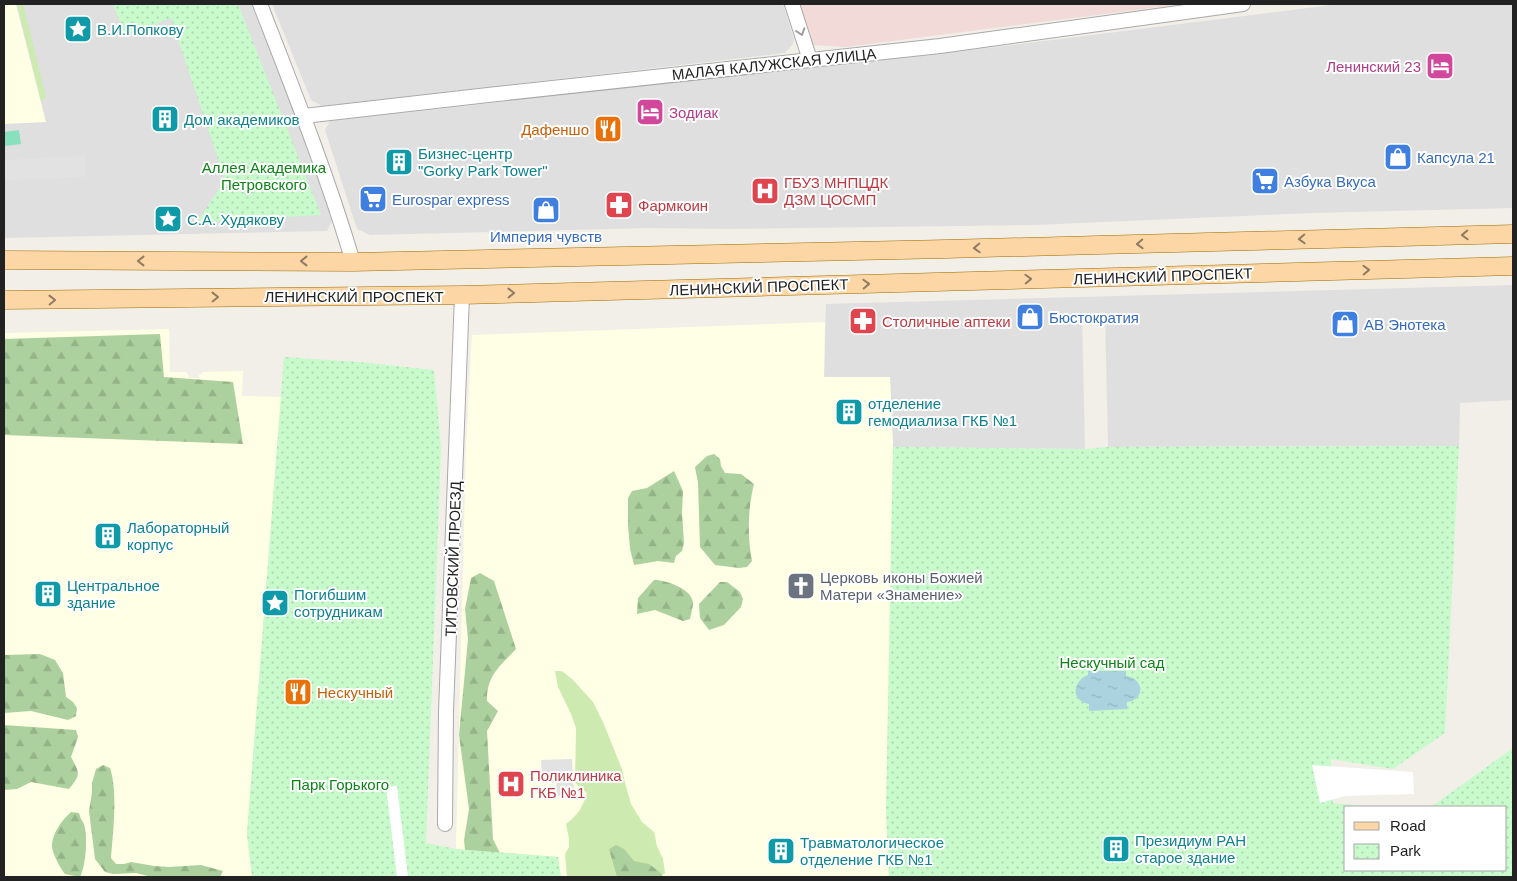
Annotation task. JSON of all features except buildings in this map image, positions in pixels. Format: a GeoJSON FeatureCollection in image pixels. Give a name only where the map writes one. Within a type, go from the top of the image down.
{"type":"FeatureCollection","features":[{"type":"Feature","properties":{"kind":"main road"},"geometry":{"type":"LineString","coordinates":[[4,260],[353,262],[1513,234]]}},
{"type":"Feature","properties":{"kind":"main road","name":"ЛЕНИНСКИЙ ПРОСПЕКТ"},"geometry":{"type":"LineString","coordinates":[[4,300],[462,295],[1513,266]]}},
{"type":"Feature","properties":{"kind":"street"},"geometry":{"type":"LineString","coordinates":[[260,4],[304,116],[353,262]]}},
{"type":"Feature","properties":{"kind":"street"},"geometry":{"type":"LineString","coordinates":[[792,4],[810,60]]}},
{"type":"Feature","properties":{"kind":"street","name":"МАЛАЯ КАЛУЖСКАЯ УЛИЦА"},"geometry":{"type":"LineString","coordinates":[[304,116],[488,94],[940,46],[1243,4]]}},
{"type":"Feature","properties":{"kind":"street","name":"ТИТОВСКИЙ ПРОЕЗД"},"geometry":{"type":"LineString","coordinates":[[445,824],[446,711],[462,295]]}},
{"type":"Feature","properties":{"kind":"shaded area"},"geometry":{"type":"Polygon","coordinates":[[[4,4],[251,4],[294,112],[333,219],[327,231],[4,238],[4,4]]]}},
{"type":"Feature","properties":{"kind":"shaded area"},"geometry":{"type":"Polygon","coordinates":[[[4,4],[16,4],[46,122],[4,124],[4,4]]]}},
{"type":"Feature","properties":{"kind":"shaded area"},"geometry":{"type":"Polygon","coordinates":[[[272,4],[783,4],[794,39],[793,44],[785,53],[322,106],[311,100],[272,4]]]}},
{"type":"Feature","properties":{"kind":"shaded area"},"geometry":{"type":"Polygon","coordinates":[[[800,4],[1183,4],[846,47],[812,45],[800,4]]]}},
{"type":"Feature","properties":{"kind":"shaded area"},"geometry":{"type":"Polygon","coordinates":[[[1339,4],[1513,4],[1513,208],[1313,213],[1034,225],[730,229],[649,228],[370,235],[357,229],[325,130],[330,121],[931,55],[1339,4]]]}},
{"type":"Feature","properties":{"kind":"shaded area"},"geometry":{"type":"Polygon","coordinates":[[[85,156],[86,177],[5,180],[4,160],[85,156]]]}},
{"type":"Feature","properties":{"kind":"shaded area"},"geometry":{"type":"Polygon","coordinates":[[[1513,285],[1513,400],[1460,403],[1459,446],[1108,447],[1105,313],[1082,314],[1085,449],[893,447],[890,378],[824,377],[826,304],[1513,285]]]}},
{"type":"Feature","properties":{"kind":"shaded area"},"geometry":{"type":"Polygon","coordinates":[[[825,322],[824,377],[890,377],[893,447],[886,811],[889,877],[561,877],[558,857],[456,849],[466,445],[472,335],[825,322]]]}},
{"type":"Feature","properties":{"kind":"shaded area"},"geometry":{"type":"Polygon","coordinates":[[[169,329],[170,372],[186,372],[189,378],[199,378],[199,375],[203,372],[243,371],[242,396],[281,397],[247,834],[252,877],[4,877],[4,333],[169,329]]]}},
{"type":"Feature","properties":{"kind":"shaded area"},"geometry":{"type":"Polygon","coordinates":[[[572,759],[574,795],[557,796],[556,783],[542,783],[541,760],[572,759]]]}},
{"type":"Feature","properties":{"kind":"green space"},"geometry":{"type":"Polygon","coordinates":[[[17,4],[23,4],[46,97],[41,101],[17,4]]]}},
{"type":"Feature","properties":{"kind":"green space","name":"Аллея Академика Петровского"},"geometry":{"type":"Polygon","coordinates":[[[113,4],[238,4],[321,215],[197,222],[225,180],[171,18],[125,35],[113,4]]]}},
{"type":"Feature","properties":{"kind":"green space"},"geometry":{"type":"Polygon","coordinates":[[[19,130],[21,144],[5,146],[4,132],[19,130]]]}},
{"type":"Feature","properties":{"kind":"green space"},"geometry":{"type":"Polygon","coordinates":[[[160,334],[164,377],[233,382],[243,444],[4,435],[4,339],[160,334]]]}},
{"type":"Feature","properties":{"kind":"green space","name":"Парк Горького"},"geometry":{"type":"Polygon","coordinates":[[[284,357],[434,370],[441,449],[426,843],[456,849],[558,857],[561,877],[252,877],[247,834],[284,357]]]}},
{"type":"Feature","properties":{"kind":"green space","name":"Нескучный сад"},"geometry":{"type":"Polygon","coordinates":[[[1459,446],[1445,733],[1393,769],[1331,759],[1333,803],[1364,806],[1344,806],[1344,871],[1507,871],[1507,806],[1432,806],[1513,748],[1513,877],[889,877],[886,811],[893,447],[1085,449],[1108,447],[1459,446]]]}},
{"type":"Feature","properties":{"kind":"green space"},"geometry":{"type":"Polygon","coordinates":[[[714,454],[720,459],[725,473],[741,474],[754,484],[749,522],[749,542],[752,561],[747,567],[715,565],[700,547],[698,483],[695,467],[707,456],[714,454]]]}},
{"type":"Feature","properties":{"kind":"green space"},"geometry":{"type":"Polygon","coordinates":[[[674,471],[683,491],[684,543],[682,551],[676,556],[674,563],[658,561],[634,565],[630,549],[628,498],[632,491],[647,488],[674,471]]]}},
{"type":"Feature","properties":{"kind":"green space"},"geometry":{"type":"Polygon","coordinates":[[[480,573],[494,581],[516,649],[500,666],[492,678],[487,692],[487,701],[498,711],[487,731],[493,839],[512,877],[468,877],[464,840],[469,809],[459,735],[468,639],[465,609],[471,578],[480,573]]]}},
{"type":"Feature","properties":{"kind":"green space"},"geometry":{"type":"Polygon","coordinates":[[[654,580],[671,583],[688,593],[693,603],[690,619],[683,621],[655,610],[637,614],[638,598],[654,580]]]}},
{"type":"Feature","properties":{"kind":"green space"},"geometry":{"type":"Polygon","coordinates":[[[720,582],[727,582],[740,592],[743,599],[741,607],[724,625],[709,630],[700,618],[699,604],[720,582]]]}},
{"type":"Feature","properties":{"kind":"green space"},"geometry":{"type":"Polygon","coordinates":[[[40,654],[55,660],[63,673],[66,697],[77,708],[76,716],[68,720],[31,711],[4,713],[4,655],[40,654]]]}},
{"type":"Feature","properties":{"kind":"green space"},"geometry":{"type":"Polygon","coordinates":[[[555,671],[562,671],[593,702],[622,769],[631,804],[642,822],[654,832],[657,846],[663,859],[665,873],[660,877],[624,870],[615,877],[567,877],[565,854],[569,847],[569,839],[566,824],[580,810],[587,793],[575,783],[576,728],[558,687],[555,671]]]}},
{"type":"Feature","properties":{"kind":"green space"},"geometry":{"type":"Polygon","coordinates":[[[4,725],[76,730],[78,737],[71,757],[78,774],[69,789],[31,782],[17,789],[4,790],[4,725]]]}},
{"type":"Feature","properties":{"kind":"green space"},"geometry":{"type":"Polygon","coordinates":[[[103,765],[110,768],[114,789],[111,858],[116,864],[131,862],[169,867],[201,865],[223,871],[220,877],[152,877],[136,873],[113,874],[105,872],[95,859],[89,811],[92,783],[96,769],[103,765]]]}},
{"type":"Feature","properties":{"kind":"green space"},"geometry":{"type":"Polygon","coordinates":[[[71,812],[79,813],[85,830],[85,859],[80,877],[65,874],[56,859],[52,847],[56,830],[71,812]]]}},
{"type":"Feature","properties":{"kind":"green space"},"geometry":{"type":"Polygon","coordinates":[[[616,845],[624,849],[634,861],[649,864],[661,873],[663,877],[617,877],[609,849],[616,845]]]}},
{"type":"Feature","properties":{"kind":"water"},"geometry":{"type":"Polygon","coordinates":[[[1088,671],[1126,671],[1126,676],[1137,681],[1140,694],[1137,698],[1127,702],[1127,709],[1089,711],[1089,704],[1083,702],[1076,694],[1078,682],[1088,675],[1088,671]]]}},
{"type":"Feature","properties":{"kind":"pier"},"geometry":{"type":"Polygon","coordinates":[[[1312,765],[1413,772],[1414,794],[1345,796],[1320,803],[1312,765]]]}},
{"type":"Feature","properties":{"kind":"pier"},"geometry":{"type":"Polygon","coordinates":[[[397,786],[408,877],[397,877],[386,787],[397,786]]]}},
{"type":"Feature","properties":{"kind":"place","name":"В.И.Попкову"},"geometry":{"type":"Point","coordinates":[78,29]}},
{"type":"Feature","properties":{"kind":"place","name":"Ленинский 23"},"geometry":{"type":"Point","coordinates":[1440,66]}},
{"type":"Feature","properties":{"kind":"place","name":"Зодиак"},"geometry":{"type":"Point","coordinates":[650,112]}},
{"type":"Feature","properties":{"kind":"place","name":"Дом академиков"},"geometry":{"type":"Point","coordinates":[165,119]}},
{"type":"Feature","properties":{"kind":"place","name":"Дафеншо"},"geometry":{"type":"Point","coordinates":[608,129]}},
{"type":"Feature","properties":{"kind":"place","name":"Капсула 21"},"geometry":{"type":"Point","coordinates":[1398,157]}},
{"type":"Feature","properties":{"kind":"place","name":"Бизнес-центр \"Gorky Park Tower\""},"geometry":{"type":"Point","coordinates":[399,162]}},
{"type":"Feature","properties":{"kind":"place","name":"Азбука Вкуса"},"geometry":{"type":"Point","coordinates":[1265,181]}},
{"type":"Feature","properties":{"kind":"place","name":"ГБУЗ МНПЦДК ДЗМ ЦОСМП"},"geometry":{"type":"Point","coordinates":[765,191]}},
{"type":"Feature","properties":{"kind":"place","name":"Eurospar express"},"geometry":{"type":"Point","coordinates":[373,199]}},
{"type":"Feature","properties":{"kind":"place","name":"Фармкоин"},"geometry":{"type":"Point","coordinates":[619,205]}},
{"type":"Feature","properties":{"kind":"place","name":"Империя чувств"},"geometry":{"type":"Point","coordinates":[546,210]}},
{"type":"Feature","properties":{"kind":"place","name":"С.А. Худякову"},"geometry":{"type":"Point","coordinates":[168,219]}},
{"type":"Feature","properties":{"kind":"place","name":"Бюстократия"},"geometry":{"type":"Point","coordinates":[1030,317]}},
{"type":"Feature","properties":{"kind":"place","name":"Столичные аптеки"},"geometry":{"type":"Point","coordinates":[863,321]}},
{"type":"Feature","properties":{"kind":"place","name":"АВ Энотека"},"geometry":{"type":"Point","coordinates":[1345,324]}},
{"type":"Feature","properties":{"kind":"place","name":"отделение гемодиализа ГКБ №1"},"geometry":{"type":"Point","coordinates":[849,412]}},
{"type":"Feature","properties":{"kind":"place","name":"Лабораторный корпус"},"geometry":{"type":"Point","coordinates":[108,536]}},
{"type":"Feature","properties":{"kind":"place","name":"Церковь иконы Божией Матери «Знамение»"},"geometry":{"type":"Point","coordinates":[801,586]}},
{"type":"Feature","properties":{"kind":"place","name":"Центральное здание"},"geometry":{"type":"Point","coordinates":[48,594]}},
{"type":"Feature","properties":{"kind":"place","name":"Погибшим сотрудникам"},"geometry":{"type":"Point","coordinates":[275,603]}},
{"type":"Feature","properties":{"kind":"place","name":"Нескучный"},"geometry":{"type":"Point","coordinates":[298,692]}},
{"type":"Feature","properties":{"kind":"place","name":"Поликлиника ГКБ №1"},"geometry":{"type":"Point","coordinates":[511,784]}},
{"type":"Feature","properties":{"kind":"place","name":"Президиум РАН старое здание"},"geometry":{"type":"Point","coordinates":[1116,849]}},
{"type":"Feature","properties":{"kind":"place","name":"Травматологическое отделение ГКБ №1"},"geometry":{"type":"Point","coordinates":[781,851]}}]}
